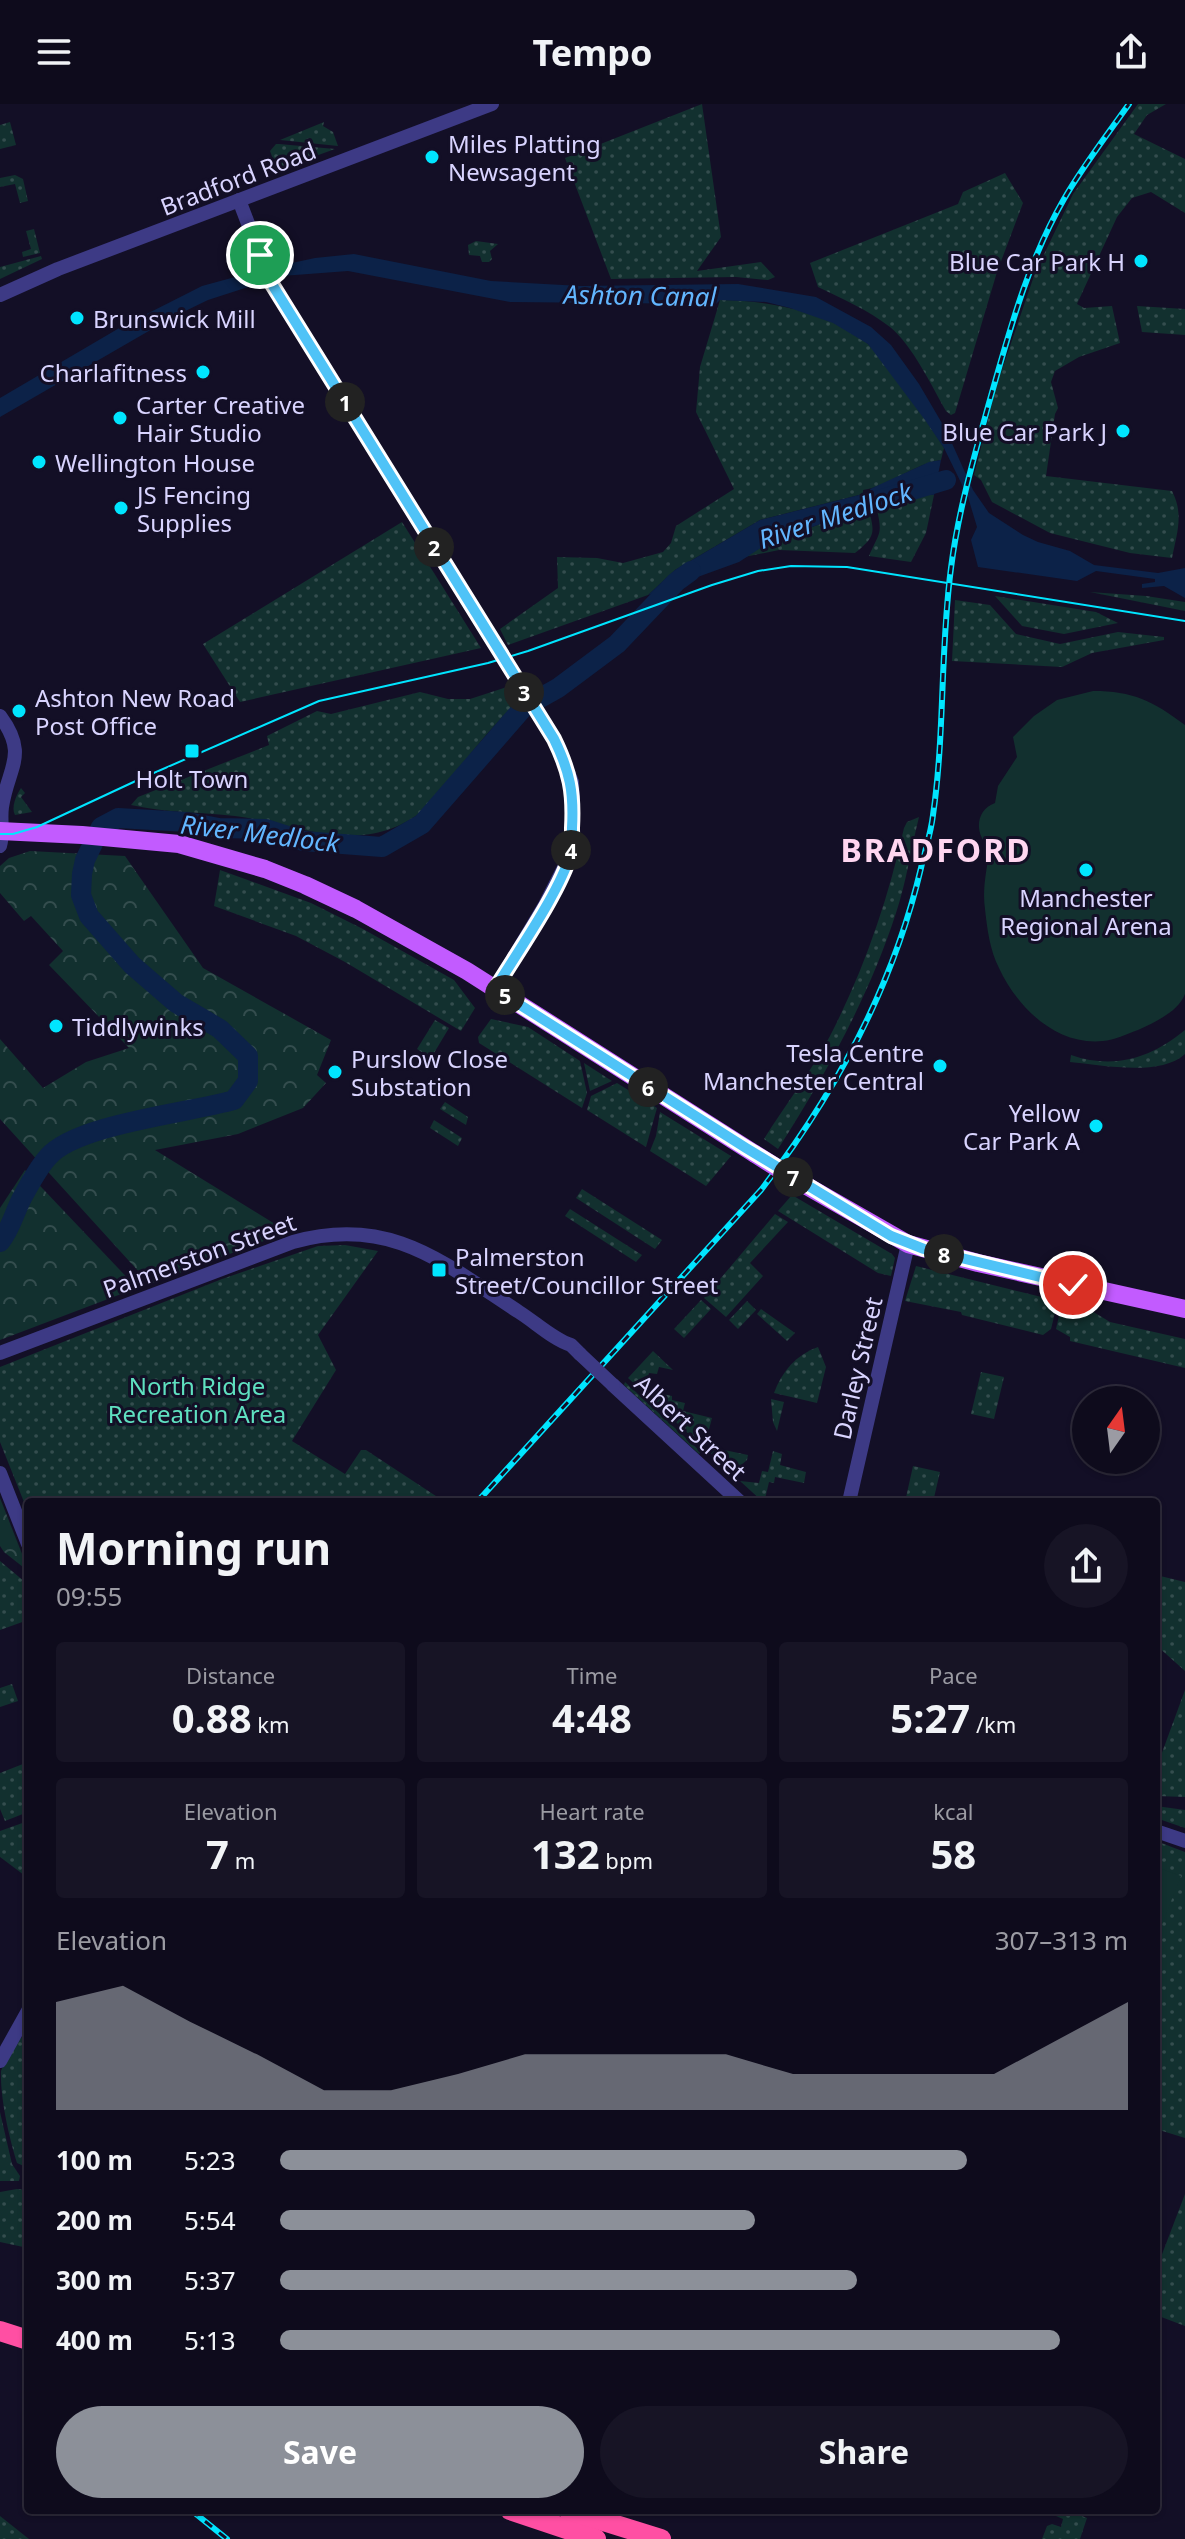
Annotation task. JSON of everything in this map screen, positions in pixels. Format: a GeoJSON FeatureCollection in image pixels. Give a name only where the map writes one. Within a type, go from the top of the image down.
{"type":"FeatureCollection","features":[{"type":"Feature","properties":{"kind":"highway"},"geometry":{"type":"LineString","coordinates":[[0,2331],[24,2339]]}},
{"type":"Feature","properties":{"kind":"highway"},"geometry":{"type":"LineString","coordinates":[[522,2514],[596,2539]]}},
{"type":"Feature","properties":{"kind":"highway"},"geometry":{"type":"LineString","coordinates":[[577,2514],[620,2533],[661,2539]]}},
{"type":"Feature","properties":{"kind":"main road"},"geometry":{"type":"LineString","coordinates":[[1,836],[82,835],[179,844],[265,869],[356,909],[495,989],[798,1181],[908,1244],[978,1263],[1185,1309]]}},
{"type":"Feature","properties":{"kind":"street","name":"Bradford Road"},"geometry":{"type":"LineString","coordinates":[[0,295],[58,269],[492,104]]}},
{"type":"Feature","properties":{"kind":"street"},"geometry":{"type":"LineString","coordinates":[[239,200],[270,281],[554,739],[572,782],[571,854],[495,989]]}},
{"type":"Feature","properties":{"kind":"street"},"geometry":{"type":"LineString","coordinates":[[0,716],[14,741],[16,762],[3,803],[1,836]]}},
{"type":"Feature","properties":{"kind":"street","name":"Palmerston Street"},"geometry":{"type":"LineString","coordinates":[[0,1353],[293,1242],[341,1233],[391,1239],[440,1261],[571,1345],[613,1385]]}},
{"type":"Feature","properties":{"kind":"street","name":"Darley Street"},"geometry":{"type":"LineString","coordinates":[[850,1498],[908,1244]]}},
{"type":"Feature","properties":{"kind":"street","name":"Albert Street"},"geometry":{"type":"LineString","coordinates":[[613,1385],[736,1498]]}},
{"type":"Feature","properties":{"kind":"street"},"geometry":{"type":"LineString","coordinates":[[0,1473],[24,1534]]}},
{"type":"Feature","properties":{"kind":"street"},"geometry":{"type":"LineString","coordinates":[[1160,1832],[1185,1841]]}},
{"type":"Feature","properties":{"kind":"street"},"geometry":{"type":"LineString","coordinates":[[0,2061],[24,2018]]}},
{"type":"Feature","properties":{"kind":"green space"},"geometry":{"type":"Polygon","coordinates":[[[702,104],[721,237],[697,271],[761,262],[775,277],[768,280],[736,277],[611,279],[565,158],[702,104]]]}},
{"type":"Feature","properties":{"kind":"green space"},"geometry":{"type":"Polygon","coordinates":[[[1138,104],[1166,104],[1147,115],[1134,134],[1185,159],[1185,213],[1151,192],[1132,198],[1117,217],[1077,304],[1084,308],[1112,306],[1120,343],[1079,357],[1055,371],[1051,382],[1058,408],[1046,476],[1172,491],[1179,516],[1172,558],[1130,553],[1050,533],[992,502],[981,480],[974,475],[997,384],[1035,273],[1073,194],[1138,104]]]}},
{"type":"Feature","properties":{"kind":"green space"},"geometry":{"type":"Polygon","coordinates":[[[10,122],[16,145],[0,149],[0,125],[10,122]]]}},
{"type":"Feature","properties":{"kind":"green space"},"geometry":{"type":"Polygon","coordinates":[[[324,122],[323,126],[333,132],[338,146],[280,140],[324,122]]]}},
{"type":"Feature","properties":{"kind":"green space"},"geometry":{"type":"Polygon","coordinates":[[[276,144],[335,149],[277,170],[270,151],[276,144]]]}},
{"type":"Feature","properties":{"kind":"green space"},"geometry":{"type":"Polygon","coordinates":[[[1005,173],[1023,203],[997,272],[955,413],[951,415],[898,335],[873,315],[818,287],[810,263],[958,204],[963,192],[1005,173]]]}},
{"type":"Feature","properties":{"kind":"green space"},"geometry":{"type":"Polygon","coordinates":[[[15,175],[23,179],[28,201],[20,203],[15,184],[0,187],[0,178],[15,175]]]}},
{"type":"Feature","properties":{"kind":"green space"},"geometry":{"type":"Polygon","coordinates":[[[34,229],[40,253],[23,257],[22,252],[31,249],[26,231],[34,229]]]}},
{"type":"Feature","properties":{"kind":"green space"},"geometry":{"type":"Polygon","coordinates":[[[476,241],[498,244],[490,251],[492,259],[489,262],[482,262],[480,256],[469,255],[468,245],[476,241]]]}},
{"type":"Feature","properties":{"kind":"green space"},"geometry":{"type":"Polygon","coordinates":[[[41,256],[42,259],[0,279],[0,267],[41,256]]]}},
{"type":"Feature","properties":{"kind":"green space"},"geometry":{"type":"Polygon","coordinates":[[[720,300],[756,302],[813,314],[862,339],[896,375],[917,405],[944,448],[941,460],[863,490],[863,494],[760,520],[675,570],[648,595],[508,645],[500,629],[558,588],[557,557],[597,558],[623,563],[663,552],[671,543],[676,526],[734,489],[696,412],[700,367],[720,300]]]}},
{"type":"Feature","properties":{"kind":"green space"},"geometry":{"type":"Polygon","coordinates":[[[1137,306],[1185,309],[1185,335],[1142,332],[1137,306]]]}},
{"type":"Feature","properties":{"kind":"green space"},"geometry":{"type":"Polygon","coordinates":[[[915,491],[934,495],[926,533],[911,562],[869,556],[879,532],[876,505],[915,491]]]}},
{"type":"Feature","properties":{"kind":"green space"},"geometry":{"type":"Polygon","coordinates":[[[868,507],[872,533],[855,553],[779,550],[744,557],[770,542],[868,507]]]}},
{"type":"Feature","properties":{"kind":"green space"},"geometry":{"type":"Polygon","coordinates":[[[402,522],[481,648],[240,702],[203,644],[402,522]]]}},
{"type":"Feature","properties":{"kind":"green space"},"geometry":{"type":"Polygon","coordinates":[[[1090,592],[1185,602],[1185,611],[1090,592]]]}},
{"type":"Feature","properties":{"kind":"green space"},"geometry":{"type":"Polygon","coordinates":[[[995,596],[1096,612],[1118,623],[1064,634],[1022,626],[995,596]]]}},
{"type":"Feature","properties":{"kind":"green space"},"geometry":{"type":"Polygon","coordinates":[[[955,600],[990,605],[1016,634],[1060,644],[1118,632],[1164,637],[1164,640],[1092,653],[1062,667],[952,661],[955,600]]]}},
{"type":"Feature","properties":{"kind":"green space"},"geometry":{"type":"Polygon","coordinates":[[[507,687],[516,703],[432,803],[401,824],[378,832],[332,834],[235,816],[131,805],[138,797],[269,745],[267,736],[317,711],[331,714],[420,692],[448,699],[470,699],[507,687]]]}},
{"type":"Feature","properties":{"kind":"green space","name":"Manchester Regional Arena"},"geometry":{"type":"Polygon","coordinates":[[[1093,691],[1142,699],[1185,725],[1185,994],[1172,1011],[1158,1020],[1103,1041],[1086,1041],[1054,1030],[1027,1010],[1007,983],[996,961],[988,932],[984,893],[990,848],[979,830],[980,817],[988,806],[995,803],[998,786],[1017,757],[1013,737],[1034,716],[1057,700],[1093,691]]]}},
{"type":"Feature","properties":{"kind":"green space"},"geometry":{"type":"Polygon","coordinates":[[[21,788],[25,793],[21,797],[32,812],[15,815],[15,802],[21,788]]]}},
{"type":"Feature","properties":{"kind":"green space"},"geometry":{"type":"Polygon","coordinates":[[[919,817],[900,902],[872,976],[829,1064],[778,1149],[764,1139],[830,1036],[874,934],[904,828],[907,822],[919,817]]]}},
{"type":"Feature","properties":{"kind":"green space"},"geometry":{"type":"Polygon","coordinates":[[[30,851],[125,856],[203,968],[331,1040],[317,1075],[326,1083],[303,1108],[238,1134],[155,1150],[288,1232],[150,1284],[0,1119],[0,1039],[43,1088],[86,1062],[129,1048],[49,965],[63,951],[31,916],[24,921],[0,893],[0,866],[9,858],[30,851]]]}},
{"type":"Feature","properties":{"kind":"green space"},"geometry":{"type":"Polygon","coordinates":[[[220,870],[311,903],[363,929],[454,980],[475,1008],[461,1031],[296,936],[214,906],[220,870]]]}},
{"type":"Feature","properties":{"kind":"green space"},"geometry":{"type":"Polygon","coordinates":[[[491,1019],[528,1027],[580,1061],[587,1093],[582,1108],[479,1043],[478,1037],[491,1019]]]}},
{"type":"Feature","properties":{"kind":"green space"},"geometry":{"type":"Polygon","coordinates":[[[435,1020],[449,1028],[431,1058],[417,1049],[435,1020]]]}},
{"type":"Feature","properties":{"kind":"green space"},"geometry":{"type":"Polygon","coordinates":[[[1185,1030],[1185,1054],[1161,1065],[1130,1068],[1070,1062],[1071,1055],[1102,1061],[1131,1059],[1159,1048],[1185,1030]]]}},
{"type":"Feature","properties":{"kind":"green space"},"geometry":{"type":"Polygon","coordinates":[[[584,1063],[612,1081],[590,1091],[584,1063]]]}},
{"type":"Feature","properties":{"kind":"green space"},"geometry":{"type":"Polygon","coordinates":[[[617,1083],[657,1108],[646,1147],[587,1110],[591,1096],[617,1083]]]}},
{"type":"Feature","properties":{"kind":"green space"},"geometry":{"type":"Polygon","coordinates":[[[445,1102],[468,1117],[466,1125],[440,1109],[445,1102]]]}},
{"type":"Feature","properties":{"kind":"green space"},"geometry":{"type":"Polygon","coordinates":[[[660,1112],[731,1156],[706,1186],[650,1151],[660,1112]]]}},
{"type":"Feature","properties":{"kind":"green space"},"geometry":{"type":"Polygon","coordinates":[[[434,1120],[462,1138],[458,1146],[430,1128],[434,1120]]]}},
{"type":"Feature","properties":{"kind":"green space"},"geometry":{"type":"Polygon","coordinates":[[[25,1170],[137,1288],[0,1340],[0,1208],[25,1170]]]}},
{"type":"Feature","properties":{"kind":"green space"},"geometry":{"type":"Polygon","coordinates":[[[582,1189],[662,1240],[655,1249],[576,1198],[582,1189]]]}},
{"type":"Feature","properties":{"kind":"green space"},"geometry":{"type":"Polygon","coordinates":[[[792,1195],[892,1254],[895,1258],[891,1276],[878,1273],[778,1211],[792,1195]]]}},
{"type":"Feature","properties":{"kind":"green space"},"geometry":{"type":"Polygon","coordinates":[[[570,1209],[642,1255],[636,1262],[565,1216],[570,1209]]]}},
{"type":"Feature","properties":{"kind":"green space"},"geometry":{"type":"Polygon","coordinates":[[[775,1214],[788,1222],[750,1263],[763,1276],[726,1317],[704,1298],[775,1214]]]}},
{"type":"Feature","properties":{"kind":"green space","name":"North Ridge Recreation Area"},"geometry":{"type":"Polygon","coordinates":[[[345,1245],[378,1251],[318,1335],[336,1370],[292,1441],[345,1474],[361,1450],[366,1450],[439,1498],[24,1498],[24,1502],[0,1442],[0,1367],[222,1279],[318,1246],[345,1245]]]}},
{"type":"Feature","properties":{"kind":"green space"},"geometry":{"type":"Polygon","coordinates":[[[916,1266],[1058,1301],[1051,1329],[1043,1335],[962,1315],[961,1312],[905,1301],[916,1266]]]}},
{"type":"Feature","properties":{"kind":"green space"},"geometry":{"type":"Polygon","coordinates":[[[701,1300],[711,1309],[684,1338],[674,1329],[701,1300]]]}},
{"type":"Feature","properties":{"kind":"green space"},"geometry":{"type":"Polygon","coordinates":[[[747,1301],[756,1310],[738,1329],[729,1320],[747,1301]]]}},
{"type":"Feature","properties":{"kind":"green space"},"geometry":{"type":"Polygon","coordinates":[[[1062,1302],[1087,1308],[1110,1322],[1185,1339],[1185,1368],[1070,1341],[1070,1337],[1056,1329],[1062,1302]]]}},
{"type":"Feature","properties":{"kind":"green space"},"geometry":{"type":"Polygon","coordinates":[[[761,1309],[795,1333],[787,1341],[757,1314],[761,1309]]]}},
{"type":"Feature","properties":{"kind":"green space"},"geometry":{"type":"Polygon","coordinates":[[[818,1347],[826,1367],[817,1403],[774,1393],[791,1365],[803,1354],[818,1347]]]}},
{"type":"Feature","properties":{"kind":"green space"},"geometry":{"type":"Polygon","coordinates":[[[653,1351],[673,1370],[659,1367],[657,1374],[649,1373],[645,1390],[672,1396],[672,1400],[685,1403],[683,1411],[712,1418],[704,1448],[628,1378],[653,1351]]]}},
{"type":"Feature","properties":{"kind":"green space"},"geometry":{"type":"Polygon","coordinates":[[[981,1372],[1004,1377],[994,1419],[971,1414],[981,1372]]]}},
{"type":"Feature","properties":{"kind":"green space"},"geometry":{"type":"Polygon","coordinates":[[[625,1382],[701,1452],[699,1454],[624,1385],[625,1382]]]}},
{"type":"Feature","properties":{"kind":"green space"},"geometry":{"type":"Polygon","coordinates":[[[771,1399],[784,1402],[777,1431],[773,1422],[771,1399]]]}},
{"type":"Feature","properties":{"kind":"green space"},"geometry":{"type":"Polygon","coordinates":[[[710,1447],[748,1455],[747,1460],[732,1473],[708,1451],[710,1447]]]}},
{"type":"Feature","properties":{"kind":"green space"},"geometry":{"type":"Polygon","coordinates":[[[773,1451],[782,1454],[780,1465],[806,1472],[804,1483],[775,1477],[774,1483],[769,1482],[765,1498],[759,1498],[740,1481],[759,1483],[762,1471],[768,1472],[773,1451]]]}},
{"type":"Feature","properties":{"kind":"green space"},"geometry":{"type":"Polygon","coordinates":[[[913,1466],[940,1472],[934,1498],[906,1498],[913,1466]]]}},
{"type":"Feature","properties":{"kind":"green space"},"geometry":{"type":"Polygon","coordinates":[[[0,1498],[24,1559],[24,1568],[0,1546],[0,1498]]]}},
{"type":"Feature","properties":{"kind":"green space"},"geometry":{"type":"Polygon","coordinates":[[[0,1561],[24,1581],[24,1621],[0,1630],[0,1561]]]}},
{"type":"Feature","properties":{"kind":"green space"},"geometry":{"type":"Polygon","coordinates":[[[1160,1576],[1185,1582],[1185,1671],[1160,1649],[1160,1576]]]}},
{"type":"Feature","properties":{"kind":"green space"},"geometry":{"type":"Polygon","coordinates":[[[12,1684],[18,1701],[0,1707],[0,1688],[12,1684]]]}},
{"type":"Feature","properties":{"kind":"green space"},"geometry":{"type":"Polygon","coordinates":[[[1185,1690],[1185,1797],[1160,1796],[1160,1758],[1185,1690]]]}},
{"type":"Feature","properties":{"kind":"green space"},"geometry":{"type":"Polygon","coordinates":[[[24,1764],[24,1814],[5,1821],[0,1809],[0,1773],[24,1764]]]}},
{"type":"Feature","properties":{"kind":"green space"},"geometry":{"type":"Polygon","coordinates":[[[1160,1807],[1185,1810],[1185,1828],[1160,1819],[1160,1807]]]}},
{"type":"Feature","properties":{"kind":"green space"},"geometry":{"type":"Polygon","coordinates":[[[24,1822],[24,1875],[0,1857],[0,1831],[24,1822]]]}},
{"type":"Feature","properties":{"kind":"green space"},"geometry":{"type":"Polygon","coordinates":[[[1160,1843],[1185,1852],[1185,2138],[1160,2130],[1160,1843]]]}},
{"type":"Feature","properties":{"kind":"green space"},"geometry":{"type":"Polygon","coordinates":[[[1160,1868],[1181,1876],[1160,1929],[1160,1868]]]}},
{"type":"Feature","properties":{"kind":"green space"},"geometry":{"type":"Polygon","coordinates":[[[24,2035],[24,2166],[17,2163],[14,2153],[1,2082],[1,2071],[24,2035]]]}},
{"type":"Feature","properties":{"kind":"green space"},"geometry":{"type":"Polygon","coordinates":[[[0,2112],[12,2164],[20,2176],[19,2181],[0,2181],[0,2112]]]}},
{"type":"Feature","properties":{"kind":"green space"},"geometry":{"type":"Polygon","coordinates":[[[24,2190],[24,2247],[0,2242],[0,2192],[24,2190]]]}},
{"type":"Feature","properties":{"kind":"green space"},"geometry":{"type":"Polygon","coordinates":[[[1185,2194],[1185,2326],[1160,2317],[1160,2260],[1185,2194]]]}},
{"type":"Feature","properties":{"kind":"green space"},"geometry":{"type":"Polygon","coordinates":[[[1054,2514],[1077,2514],[1087,2518],[1080,2539],[1042,2539],[1047,2526],[1061,2527],[1063,2519],[1054,2514]]]}},
{"type":"Feature","properties":{"kind":"green space"},"geometry":{"type":"Polygon","coordinates":[[[0,2516],[29,2539],[0,2539],[0,2516]]]}},
{"type":"Feature","properties":{"kind":"water","name":"Ashton Canal"},"geometry":{"type":"Polygon","coordinates":[[[354,254],[491,281],[581,286],[738,284],[816,297],[871,327],[891,345],[946,430],[973,490],[989,513],[1023,535],[1070,551],[1094,565],[1158,573],[1185,568],[1185,598],[1164,586],[1142,588],[1142,584],[1155,582],[1155,579],[1096,571],[1077,581],[978,567],[971,540],[977,527],[968,497],[944,448],[868,344],[833,323],[766,302],[510,302],[348,271],[282,276],[208,300],[173,317],[0,417],[0,398],[121,327],[202,286],[235,277],[252,277],[315,258],[354,254]]]}},
{"type":"Feature","properties":{"kind":"water"},"geometry":{"type":"Polygon","coordinates":[[[941,460],[934,495],[915,491],[876,505],[870,489],[929,462],[941,460]]]}},
{"type":"Feature","properties":{"kind":"water"},"geometry":{"type":"Polygon","coordinates":[[[863,494],[868,507],[770,542],[739,562],[648,595],[675,570],[760,520],[863,494]]]}},
{"type":"Feature","properties":{"kind":"waterway","name":"River Medlock"},"geometry":{"type":"LineString","coordinates":[[842,511],[946,480]]}},
{"type":"Feature","properties":{"kind":"waterway","name":"River Medlock"},"geometry":{"type":"LineString","coordinates":[[0,1242],[37,1171],[62,1146],[107,1128],[234,1100],[248,1081],[248,1056],[220,1029],[176,1003],[132,965],[89,916],[81,895],[82,874],[85,860],[101,827],[118,818],[187,822],[219,828],[266,829],[303,841],[382,847],[422,824],[524,707],[558,688],[617,644],[676,582],[691,571]]}},
{"type":"Feature","properties":{"kind":"tram line"},"geometry":{"type":"LineString","coordinates":[[0,834],[13,834],[37,827],[319,701],[488,663],[758,571],[791,566],[847,567],[1185,621]]}},
{"type":"Feature","properties":{"kind":"railway"},"geometry":{"type":"LineString","coordinates":[[481,1498],[761,1190],[837,1077],[878,997],[909,912],[931,828],[937,784],[951,568],[962,505],[989,403],[1020,299],[1039,248],[1064,199],[1129,104]]}},
{"type":"Feature","properties":{"kind":"railway"},"geometry":{"type":"LineString","coordinates":[[196,2514],[227,2539]]}},
{"type":"Feature","properties":{"kind":"place","name":"Miles Platting Newsagent"},"geometry":{"type":"Point","coordinates":[432,157]}},
{"type":"Feature","properties":{"kind":"place","name":"Blue Car Park H"},"geometry":{"type":"Point","coordinates":[1141,261]}},
{"type":"Feature","properties":{"kind":"place","name":"Brunswick Mill"},"geometry":{"type":"Point","coordinates":[77,318]}},
{"type":"Feature","properties":{"kind":"place","name":"Charlafitness"},"geometry":{"type":"Point","coordinates":[203,372]}},
{"type":"Feature","properties":{"kind":"place","name":"Carter Creative Hair Studio"},"geometry":{"type":"Point","coordinates":[120,418]}},
{"type":"Feature","properties":{"kind":"place","name":"Blue Car Park J"},"geometry":{"type":"Point","coordinates":[1123,431]}},
{"type":"Feature","properties":{"kind":"place","name":"Wellington House"},"geometry":{"type":"Point","coordinates":[39,462]}},
{"type":"Feature","properties":{"kind":"place","name":"JS Fencing Supplies"},"geometry":{"type":"Point","coordinates":[121,508]}},
{"type":"Feature","properties":{"kind":"place","name":"Ashton New Road Post Office"},"geometry":{"type":"Point","coordinates":[19,711]}},
{"type":"Feature","properties":{"kind":"place","name":"Holt Town"},"geometry":{"type":"Point","coordinates":[192,751]}},
{"type":"Feature","properties":{"kind":"place","name":"Manchester Regional Arena"},"geometry":{"type":"Point","coordinates":[1086,870]}},
{"type":"Feature","properties":{"kind":"place","name":"Tiddlywinks"},"geometry":{"type":"Point","coordinates":[56,1026]}},
{"type":"Feature","properties":{"kind":"place","name":"Tesla Centre Manchester Central"},"geometry":{"type":"Point","coordinates":[940,1066]}},
{"type":"Feature","properties":{"kind":"place","name":"Purslow Close Substation"},"geometry":{"type":"Point","coordinates":[335,1072]}},
{"type":"Feature","properties":{"kind":"place","name":"Yellow Car Park A"},"geometry":{"type":"Point","coordinates":[1096,1126]}},
{"type":"Feature","properties":{"kind":"place","name":"Palmerston Street/Councillor Street"},"geometry":{"type":"Point","coordinates":[439,1270]}},
{"type":"Feature","properties":{"kind":"district","name":"BRADFORD"},"geometry":{"type":"Point","coordinates":[936,849]}},
{"type":"Feature","properties":{"kind":"route"},"geometry":{"type":"LineString","coordinates":[[260,255],[266,275],[554,739],[572,782],[571,854],[495,989],[798,1181],[891,1236],[924,1249],[1073,1285]]}}]}
